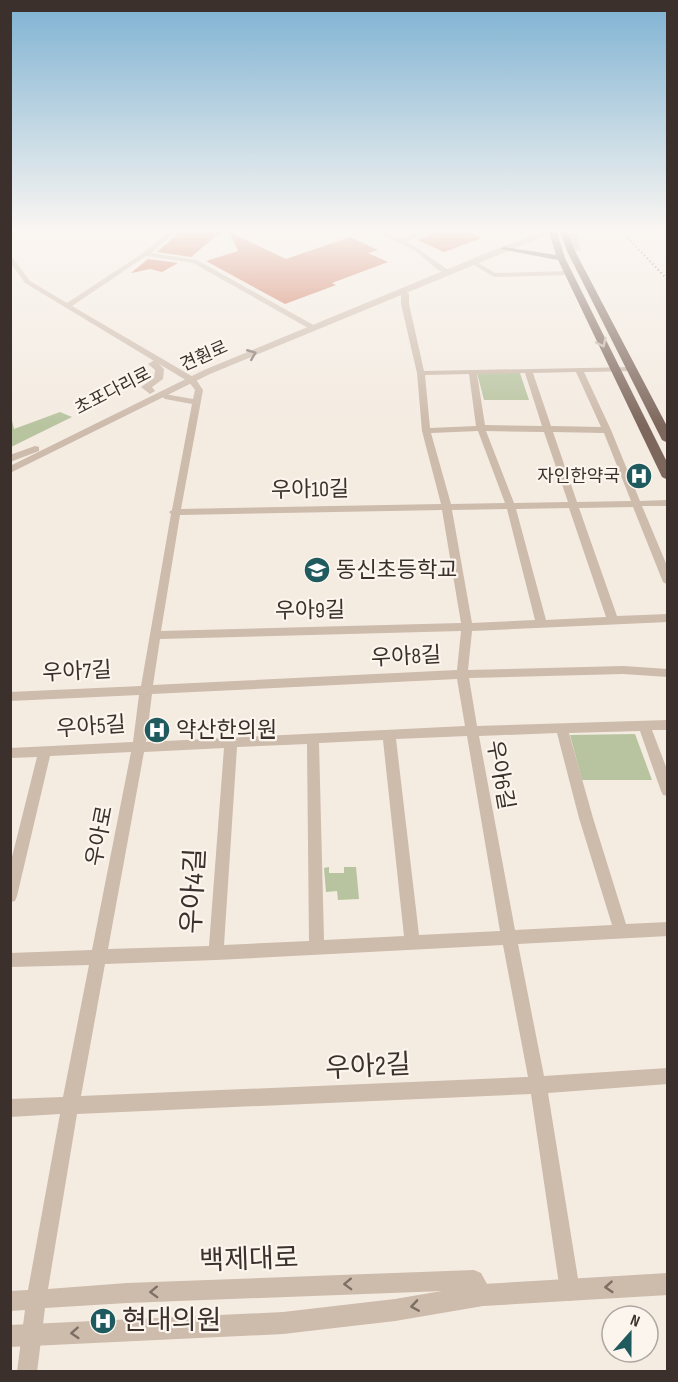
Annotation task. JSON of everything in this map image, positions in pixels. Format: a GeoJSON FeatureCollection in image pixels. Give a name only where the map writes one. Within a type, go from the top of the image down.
{"type":"FeatureCollection","features":[{"type":"Feature","properties":{"kind":"main road"},"geometry":{"type":"LineString","coordinates":[[580,296],[668,477]]}},
{"type":"Feature","properties":{"kind":"main road"},"geometry":{"type":"LineString","coordinates":[[595,296],[668,440]]}},
{"type":"Feature","properties":{"kind":"street"},"geometry":{"type":"LineString","coordinates":[[51,296],[188,377]]}},
{"type":"Feature","properties":{"kind":"street"},"geometry":{"type":"LineString","coordinates":[[67,306],[81,296]]}},
{"type":"Feature","properties":{"kind":"street"},"geometry":{"type":"LineString","coordinates":[[258,296],[309,325],[380,296]]}},
{"type":"Feature","properties":{"kind":"street","name":"견훤로"},"geometry":{"type":"LineString","coordinates":[[10,470],[163,394],[188,377],[309,325],[389,296]]}},
{"type":"Feature","properties":{"kind":"street"},"geometry":{"type":"LineString","coordinates":[[405,296],[421,373],[426,430],[447,508],[467,627],[462,674],[471,731]]}},
{"type":"Feature","properties":{"kind":"street"},"geometry":{"type":"LineString","coordinates":[[386,298],[405,304]]}},
{"type":"Feature","properties":{"kind":"street"},"geometry":{"type":"LineString","coordinates":[[150,391],[146,387],[158,379],[160,369],[152,364],[159,361]]}},
{"type":"Feature","properties":{"kind":"street"},"geometry":{"type":"LineString","coordinates":[[421,373],[632,369]]}},
{"type":"Feature","properties":{"kind":"street"},"geometry":{"type":"LineString","coordinates":[[579,370],[638,505],[668,582]]}},
{"type":"Feature","properties":{"kind":"street"},"geometry":{"type":"LineString","coordinates":[[528,371],[588,555],[612,619]]}},
{"type":"Feature","properties":{"kind":"street"},"geometry":{"type":"LineString","coordinates":[[473,372],[482,428],[511,507],[541,623]]}},
{"type":"Feature","properties":{"kind":"street","name":"초포다리로"},"geometry":{"type":"LineString","coordinates":[[10,459],[39,447],[150,391],[188,377]]}},
{"type":"Feature","properties":{"kind":"street","name":"우아로"},"geometry":{"type":"LineString","coordinates":[[27,1371],[21,1336],[36,1301],[70,1107],[139,745],[174,512],[199,390],[188,377]]}},
{"type":"Feature","properties":{"kind":"street"},"geometry":{"type":"LineString","coordinates":[[163,394],[197,402]]}},
{"type":"Feature","properties":{"kind":"street"},"geometry":{"type":"LineString","coordinates":[[656,417],[668,418]]}},
{"type":"Feature","properties":{"kind":"street"},"geometry":{"type":"LineString","coordinates":[[426,430],[482,428],[548,431],[606,430]]}},
{"type":"Feature","properties":{"kind":"street","name":"우아10길"},"geometry":{"type":"LineString","coordinates":[[174,512],[668,503]]}},
{"type":"Feature","properties":{"kind":"street","name":"우아9길"},"geometry":{"type":"LineString","coordinates":[[154,634],[467,627],[668,618]]}},
{"type":"Feature","properties":{"kind":"street","name":"우아8길"},"geometry":{"type":"LineString","coordinates":[[146,689],[462,674],[623,670],[668,673]]}},
{"type":"Feature","properties":{"kind":"street","name":"우아7길"},"geometry":{"type":"LineString","coordinates":[[10,697],[146,689]]}},
{"type":"Feature","properties":{"kind":"street","name":"우아6길"},"geometry":{"type":"LineString","coordinates":[[139,745],[668,725]]}},
{"type":"Feature","properties":{"kind":"street"},"geometry":{"type":"LineString","coordinates":[[645,727],[668,791]]}},
{"type":"Feature","properties":{"kind":"street"},"geometry":{"type":"LineString","coordinates":[[562,730],[621,931]]}},
{"type":"Feature","properties":{"kind":"street","name":"우아6길"},"geometry":{"type":"LineString","coordinates":[[471,731],[508,937]]}},
{"type":"Feature","properties":{"kind":"street"},"geometry":{"type":"LineString","coordinates":[[389,735],[412,942]]}},
{"type":"Feature","properties":{"kind":"street"},"geometry":{"type":"LineString","coordinates":[[313,739],[317,947]]}},
{"type":"Feature","properties":{"kind":"street","name":"우아4길"},"geometry":{"type":"LineString","coordinates":[[216,953],[231,743]]}},
{"type":"Feature","properties":{"kind":"street","name":"우아5길"},"geometry":{"type":"LineString","coordinates":[[10,753],[139,745]]}},
{"type":"Feature","properties":{"kind":"street","name":"우아5길"},"geometry":{"type":"LineString","coordinates":[[10,896],[45,751]]}},
{"type":"Feature","properties":{"kind":"street","name":"우아4길"},"geometry":{"type":"LineString","coordinates":[[10,960],[216,953],[668,929]]}},
{"type":"Feature","properties":{"kind":"street"},"geometry":{"type":"LineString","coordinates":[[508,937],[538,1085],[570,1291]]}},
{"type":"Feature","properties":{"kind":"street","name":"우아2길"},"geometry":{"type":"LineString","coordinates":[[10,1108],[538,1085],[668,1076]]}},
{"type":"Feature","properties":{"kind":"street","name":"백제대로"},"geometry":{"type":"LineString","coordinates":[[10,1301],[127,1293],[474,1280],[483,1295]]}},
{"type":"Feature","properties":{"kind":"street"},"geometry":{"type":"LineString","coordinates":[[21,1336],[122,1329],[283,1323],[395,1310],[483,1295],[668,1284]]}},
{"type":"Feature","properties":{"kind":"green space"},"geometry":{"type":"Polygon","coordinates":[[[477,373],[520,373],[529,400],[484,400],[477,373]]]}},
{"type":"Feature","properties":{"kind":"green space"},"geometry":{"type":"Polygon","coordinates":[[[10,412],[14,429],[60,412],[72,417],[11,447],[10,412]]]}},
{"type":"Feature","properties":{"kind":"green space"},"geometry":{"type":"Polygon","coordinates":[[[635,734],[652,780],[582,780],[570,735],[635,734]]]}},
{"type":"Feature","properties":{"kind":"green space"},"geometry":{"type":"Polygon","coordinates":[[[329,867],[329,873],[344,873],[344,867],[356,867],[359,899],[338,900],[337,891],[326,892],[324,868],[329,867]]]}},
{"type":"Feature","properties":{"kind":"building"},"geometry":{"type":"Polygon","coordinates":[[[271,296],[305,296],[285,304],[271,296]]]}},
{"type":"Feature","properties":{"kind":"place","name":"자인한약국"},"geometry":{"type":"Point","coordinates":[639,476]}},
{"type":"Feature","properties":{"kind":"place","name":"동신초등학교"},"geometry":{"type":"Point","coordinates":[317,570]}},
{"type":"Feature","properties":{"kind":"place","name":"약산한의원"},"geometry":{"type":"Point","coordinates":[157,730]}},
{"type":"Feature","properties":{"kind":"place","name":"현대의원"},"geometry":{"type":"Point","coordinates":[103,1321]}}]}
